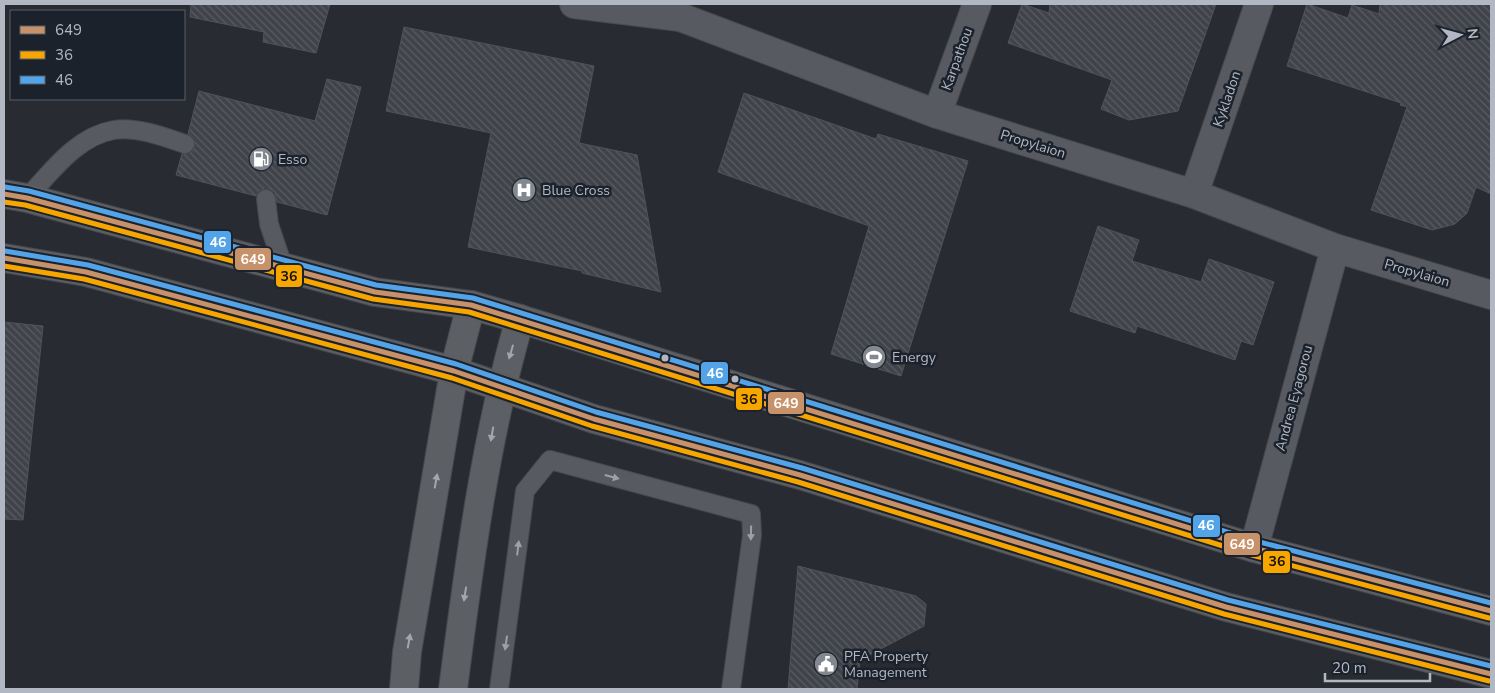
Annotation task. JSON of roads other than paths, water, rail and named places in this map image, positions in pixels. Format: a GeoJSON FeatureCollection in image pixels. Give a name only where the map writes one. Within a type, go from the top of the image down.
{"type":"FeatureCollection","features":[{"type":"Feature","properties":{"kind":"highway"},"geometry":{"type":"LineString","coordinates":[[15,196],[375,292],[471,305],[1254,548],[1491,611]]}},
{"type":"Feature","properties":{"kind":"highway"},"geometry":{"type":"LineString","coordinates":[[4,258],[86,272],[454,371],[594,419],[800,475],[1226,607],[1491,674]]}},
{"type":"Feature","properties":{"kind":"street","name":"Propylaion"},"geometry":{"type":"LineString","coordinates":[[574,4],[682,10],[937,114],[1194,194],[1335,248],[1490,291]]}},
{"type":"Feature","properties":{"kind":"street","name":"Karpathou"},"geometry":{"type":"LineString","coordinates":[[937,114],[977,4]]}},
{"type":"Feature","properties":{"kind":"street","name":"Kykladon"},"geometry":{"type":"LineString","coordinates":[[1194,194],[1259,4]]}},
{"type":"Feature","properties":{"kind":"street","name":"Andrea Eyagorou"},"geometry":{"type":"LineString","coordinates":[[1254,548],[1335,248]]}},
{"type":"Feature","properties":{"kind":"street"},"geometry":{"type":"LineString","coordinates":[[404,689],[407,652],[454,371],[471,305]]}},
{"type":"Feature","properties":{"kind":"street"},"geometry":{"type":"LineString","coordinates":[[453,689],[465,596],[491,434],[520,319]]}},
{"type":"Feature","properties":{"kind":"lane"},"geometry":{"type":"LineString","coordinates":[[15,196],[58,165],[89,138],[114,129],[153,133],[185,144]]}},
{"type":"Feature","properties":{"kind":"lane"},"geometry":{"type":"LineString","coordinates":[[266,199],[269,224],[283,266]]}},
{"type":"Feature","properties":{"kind":"lane"},"geometry":{"type":"LineString","coordinates":[[500,689],[525,491],[550,460],[750,514],[752,535],[731,689]]}},
{"type":"Feature","properties":{"kind":"place","name":"Esso"},"geometry":{"type":"Point","coordinates":[261,159]}},
{"type":"Feature","properties":{"kind":"place","name":"Blue Cross"},"geometry":{"type":"Point","coordinates":[524,190]}},
{"type":"Feature","properties":{"kind":"place","name":"Energy"},"geometry":{"type":"Point","coordinates":[874,357]}},
{"type":"Feature","properties":{"kind":"place","name":"PFA Property Management"},"geometry":{"type":"Point","coordinates":[826,664]}}]}
